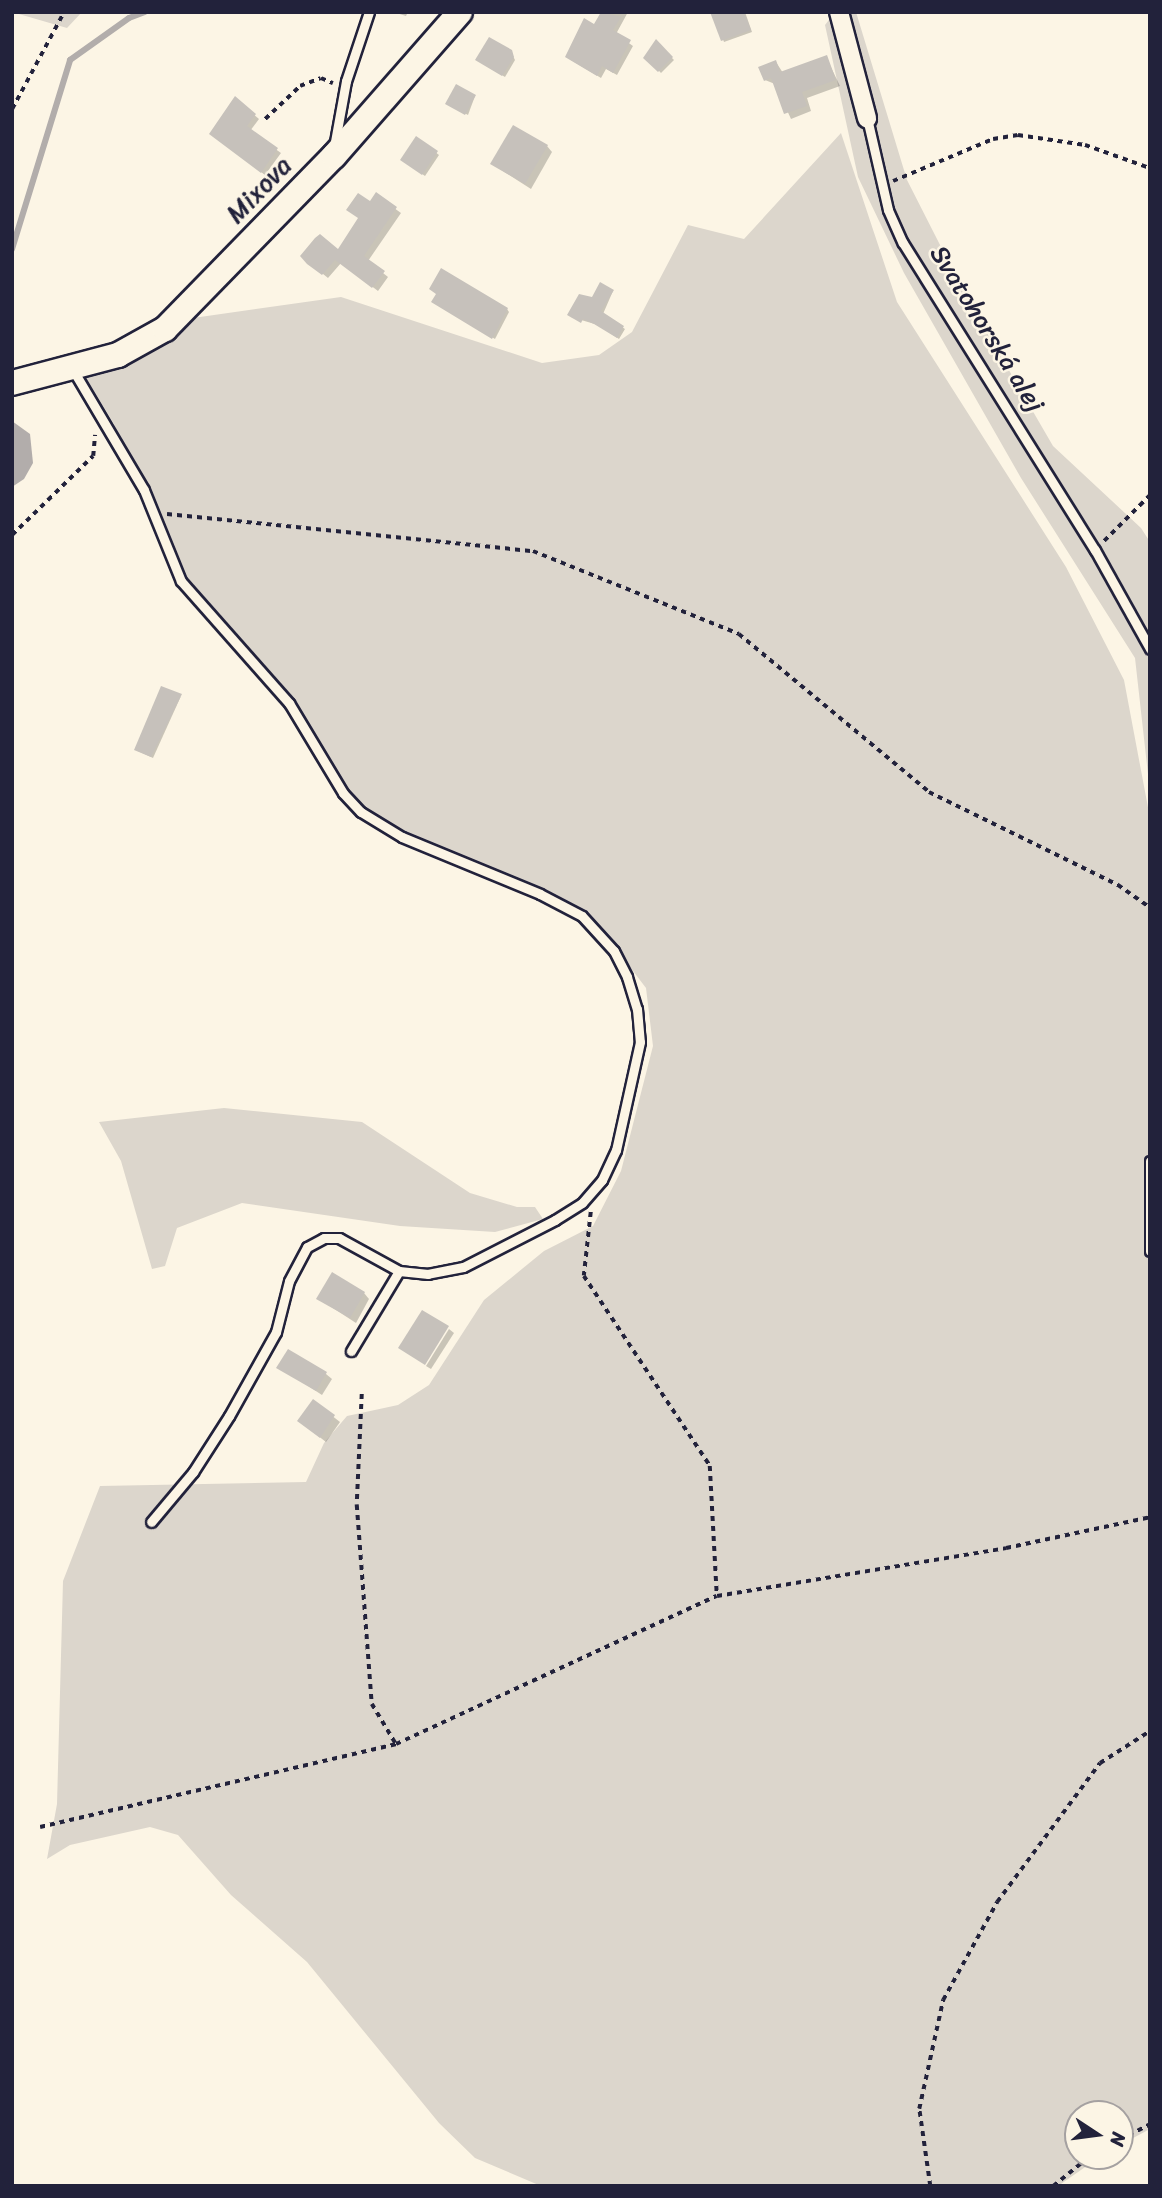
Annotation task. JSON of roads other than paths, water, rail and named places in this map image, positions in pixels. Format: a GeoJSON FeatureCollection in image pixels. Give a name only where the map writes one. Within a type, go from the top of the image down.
{"type":"FeatureCollection","features":[{"type":"Feature","properties":{"kind":"street","name":"Mixova"},"geometry":{"type":"LineString","coordinates":[[12,383],[118,355],[165,329],[334,156],[460,12]]}},
{"type":"Feature","properties":{"kind":"street","name":"Svatohorská alej"},"geometry":{"type":"LineString","coordinates":[[839,12],[867,118]]}},
{"type":"Feature","properties":{"kind":"lane"},"geometry":{"type":"LineString","coordinates":[[334,156],[345,87],[369,12]]}},
{"type":"Feature","properties":{"kind":"lane","name":"Svatohorská alej"},"geometry":{"type":"LineString","coordinates":[[867,118],[882,186],[902,243],[1096,550],[1150,649]]}},
{"type":"Feature","properties":{"kind":"lane"},"geometry":{"type":"LineString","coordinates":[[72,369],[98,408],[156,513],[181,581],[289,703],[328,772],[361,811],[402,837],[540,894],[582,916],[614,951],[627,977],[637,1009],[640,1042],[619,1137],[602,1180],[582,1203],[555,1220],[463,1267],[428,1274],[399,1271],[339,1238],[324,1238],[307,1247],[289,1281],[276,1332],[249,1380],[193,1472],[151,1522]]}},
{"type":"Feature","properties":{"kind":"lane"},"geometry":{"type":"LineString","coordinates":[[1150,1161],[1150,1251]]}},
{"type":"Feature","properties":{"kind":"lane"},"geometry":{"type":"LineString","coordinates":[[351,1351],[399,1271]]}},
{"type":"Feature","properties":{"kind":"waterway"},"geometry":{"type":"LineString","coordinates":[[12,249],[70,60],[129,18],[145,12]]}}]}
